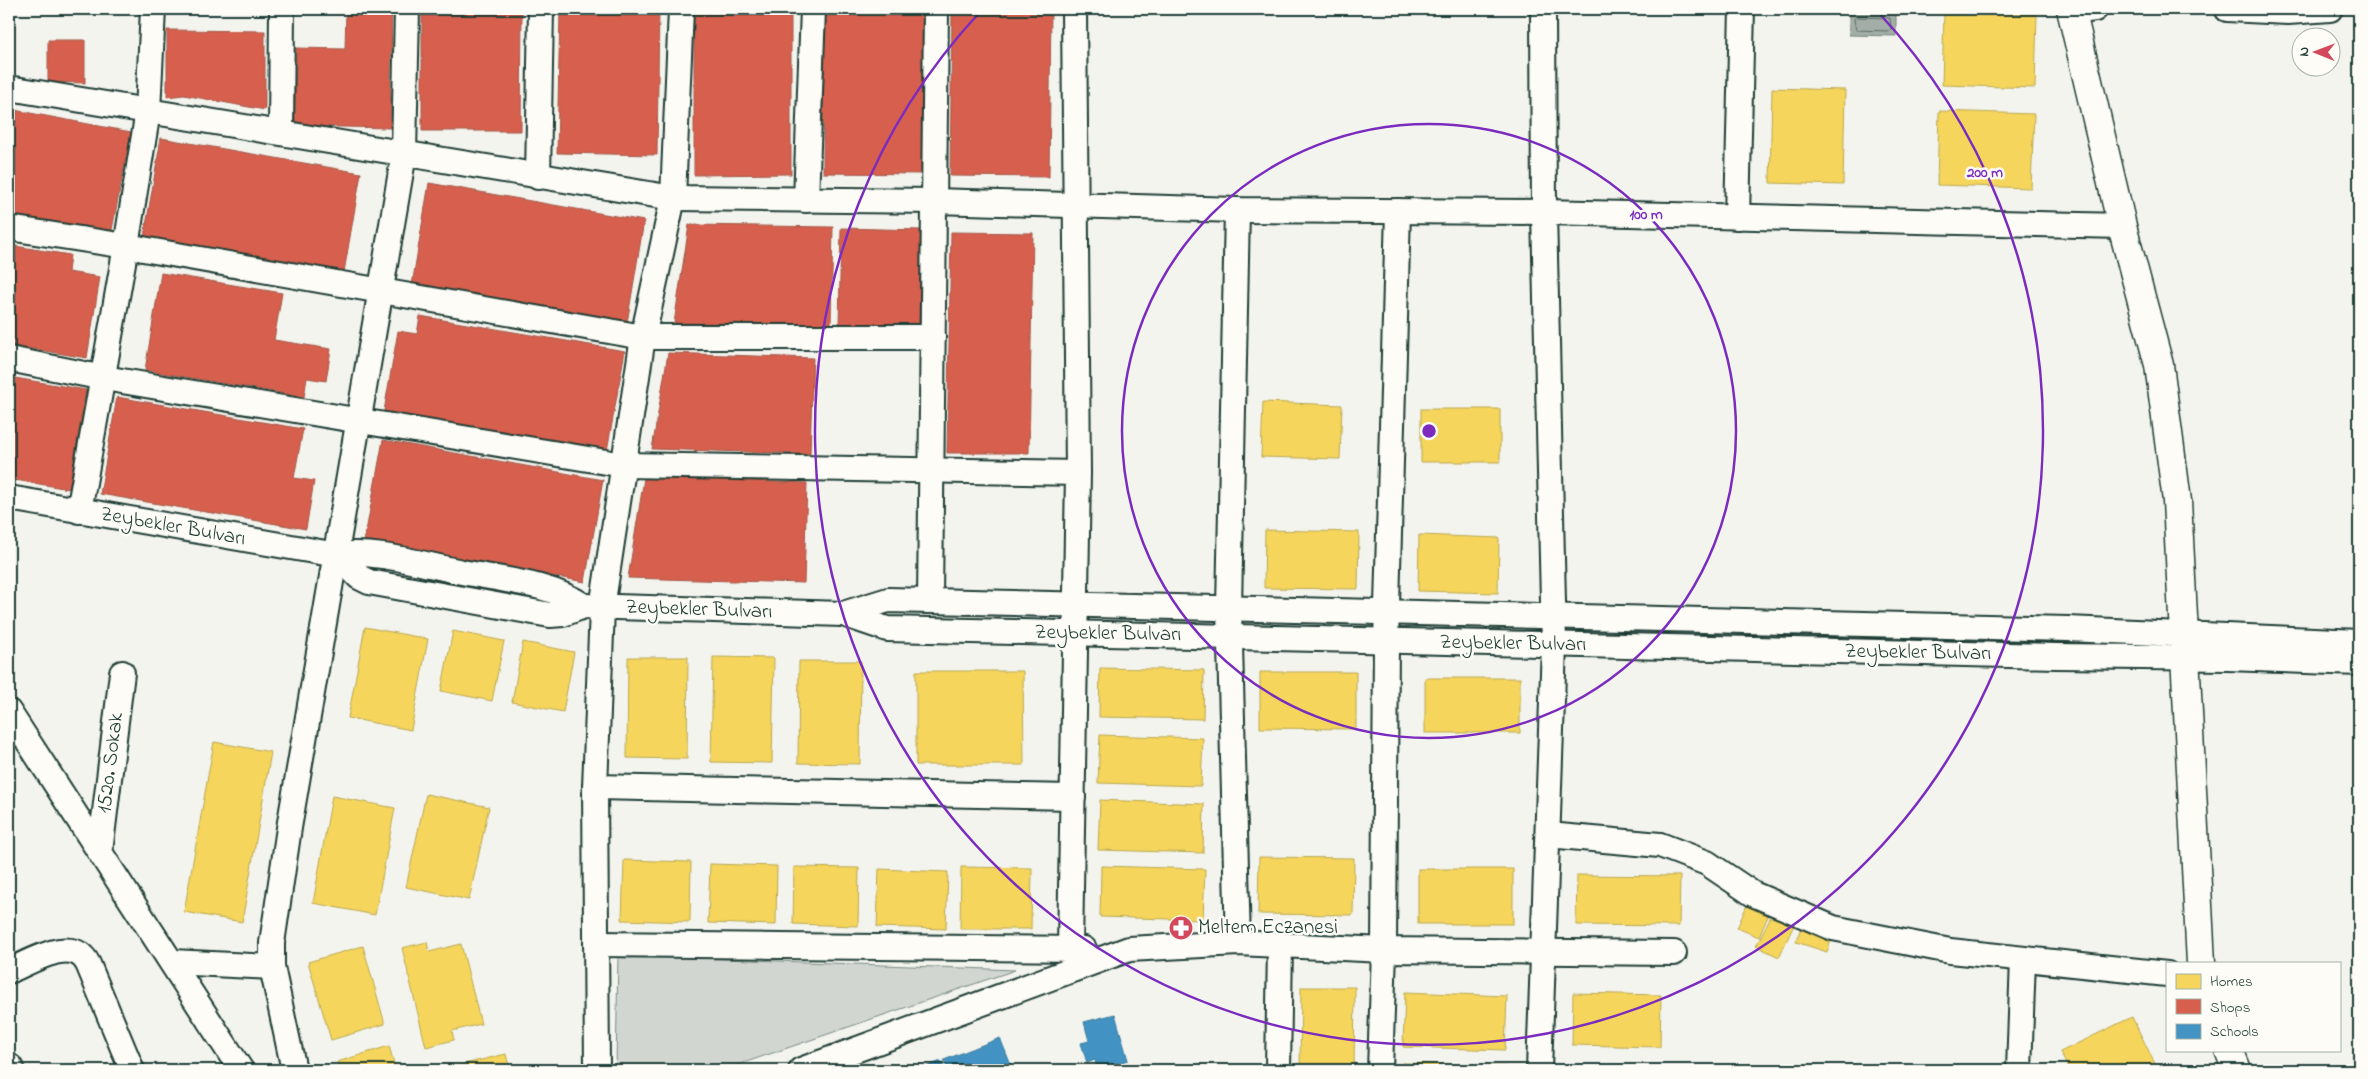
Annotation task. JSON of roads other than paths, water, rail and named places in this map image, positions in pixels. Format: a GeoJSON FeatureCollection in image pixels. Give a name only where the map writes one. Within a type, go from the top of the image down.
{"type":"FeatureCollection","features":[{"type":"Feature","properties":{"kind":"main road"},"geometry":{"type":"LineString","coordinates":[[2079,10],[2122,226],[2159,365],[2177,501],[2202,962]]}},
{"type":"Feature","properties":{"kind":"main road"},"geometry":{"type":"LineString","coordinates":[[2230,1052],[2237,1070]]}},
{"type":"Feature","properties":{"kind":"street"},"geometry":{"type":"LineString","coordinates":[[79,512],[104,378],[148,111],[153,9]]}},
{"type":"Feature","properties":{"kind":"street"},"geometry":{"type":"LineString","coordinates":[[281,132],[282,9]]}},
{"type":"Feature","properties":{"kind":"street"},"geometry":{"type":"LineString","coordinates":[[294,1070],[272,967],[272,943],[289,828],[404,154],[407,9]]}},
{"type":"Feature","properties":{"kind":"street"},"geometry":{"type":"LineString","coordinates":[[538,177],[541,9]]}},
{"type":"Feature","properties":{"kind":"street"},"geometry":{"type":"LineString","coordinates":[[597,1070],[593,607],[624,465],[642,337],[672,198],[681,9]]}},
{"type":"Feature","properties":{"kind":"street"},"geometry":{"type":"LineString","coordinates":[[806,200],[813,9]]}},
{"type":"Feature","properties":{"kind":"street"},"geometry":{"type":"LineString","coordinates":[[930,601],[936,9]]}},
{"type":"Feature","properties":{"kind":"street"},"geometry":{"type":"LineString","coordinates":[[1070,949],[1078,473],[1074,9]]}},
{"type":"Feature","properties":{"kind":"street"},"geometry":{"type":"LineString","coordinates":[[1539,1070],[1554,645],[1544,212],[1543,9]]}},
{"type":"Feature","properties":{"kind":"street"},"geometry":{"type":"LineString","coordinates":[[1737,217],[1742,9]]}},
{"type":"Feature","properties":{"kind":"street"},"geometry":{"type":"LineString","coordinates":[[2227,9],[2288,12],[2330,9]]}},
{"type":"Feature","properties":{"kind":"street"},"geometry":{"type":"LineString","coordinates":[[9,88],[672,198],[935,201],[1237,210],[1544,212],[2122,226]]}},
{"type":"Feature","properties":{"kind":"street"},"geometry":{"type":"LineString","coordinates":[[1237,210],[1229,608],[1238,943]]}},
{"type":"Feature","properties":{"kind":"street"},"geometry":{"type":"LineString","coordinates":[[1380,1070],[1384,950],[1386,641],[1398,211]]}},
{"type":"Feature","properties":{"kind":"street"},"geometry":{"type":"LineString","coordinates":[[9,228],[126,246],[642,337],[933,337]]}},
{"type":"Feature","properties":{"kind":"street"},"geometry":{"type":"LineString","coordinates":[[9,360],[104,378],[624,465],[1078,473]]}},
{"type":"Feature","properties":{"kind":"street","name":"Zeybekler Bulvarı"},"geometry":{"type":"LineString","coordinates":[[9,498],[79,512],[337,555],[371,554],[532,586],[564,594],[593,607],[843,614],[887,629],[1882,652],[2184,645]]}},
{"type":"Feature","properties":{"kind":"street","name":"Zeybekler Bulvarı"},"geometry":{"type":"LineString","coordinates":[[843,614],[888,600],[1882,624],[2184,645]]}},
{"type":"Feature","properties":{"kind":"street"},"geometry":{"type":"LineString","coordinates":[[1882,624],[1882,652]]}},
{"type":"Feature","properties":{"kind":"street"},"geometry":{"type":"LineString","coordinates":[[2184,645],[2359,642]]}},
{"type":"Feature","properties":{"kind":"street"},"geometry":{"type":"LineString","coordinates":[[2184,645],[2228,658],[2359,663]]}},
{"type":"Feature","properties":{"kind":"street","name":"1520. Sokak"},"geometry":{"type":"LineString","coordinates":[[100,852],[122,673]]}},
{"type":"Feature","properties":{"kind":"street"},"geometry":{"type":"LineString","coordinates":[[9,712],[241,1070]]}},
{"type":"Feature","properties":{"kind":"street"},"geometry":{"type":"LineString","coordinates":[[596,787],[1073,797]]}},
{"type":"Feature","properties":{"kind":"street"},"geometry":{"type":"LineString","coordinates":[[1548,835],[1660,845],[1708,863],[1753,894],[1833,928],[1950,951],[2166,974]]}},
{"type":"Feature","properties":{"kind":"street"},"geometry":{"type":"LineString","coordinates":[[596,944],[1129,950],[1238,943],[1384,950],[1674,953]]}},
{"type":"Feature","properties":{"kind":"street"},"geometry":{"type":"LineString","coordinates":[[1278,1070],[1280,945]]}},
{"type":"Feature","properties":{"kind":"street"},"geometry":{"type":"LineString","coordinates":[[9,971],[68,948],[80,953],[88,964],[132,1070]]}},
{"type":"Feature","properties":{"kind":"street"},"geometry":{"type":"LineString","coordinates":[[802,1070],[1129,950]]}},
{"type":"Feature","properties":{"kind":"street"},"geometry":{"type":"LineString","coordinates":[[2019,1070],[2023,959]]}},
{"type":"Feature","properties":{"kind":"street"},"geometry":{"type":"LineString","coordinates":[[172,962],[272,967]]}},
{"type":"Feature","properties":{"kind":"water"},"geometry":{"type":"Polygon","coordinates":[[[1849,12],[1896,12],[1896,36],[1849,35],[1849,12]]]}},
{"type":"Feature","properties":{"kind":"place","name":"Meltem Eczanesi"},"geometry":{"type":"Point","coordinates":[1181,928]}}]}
